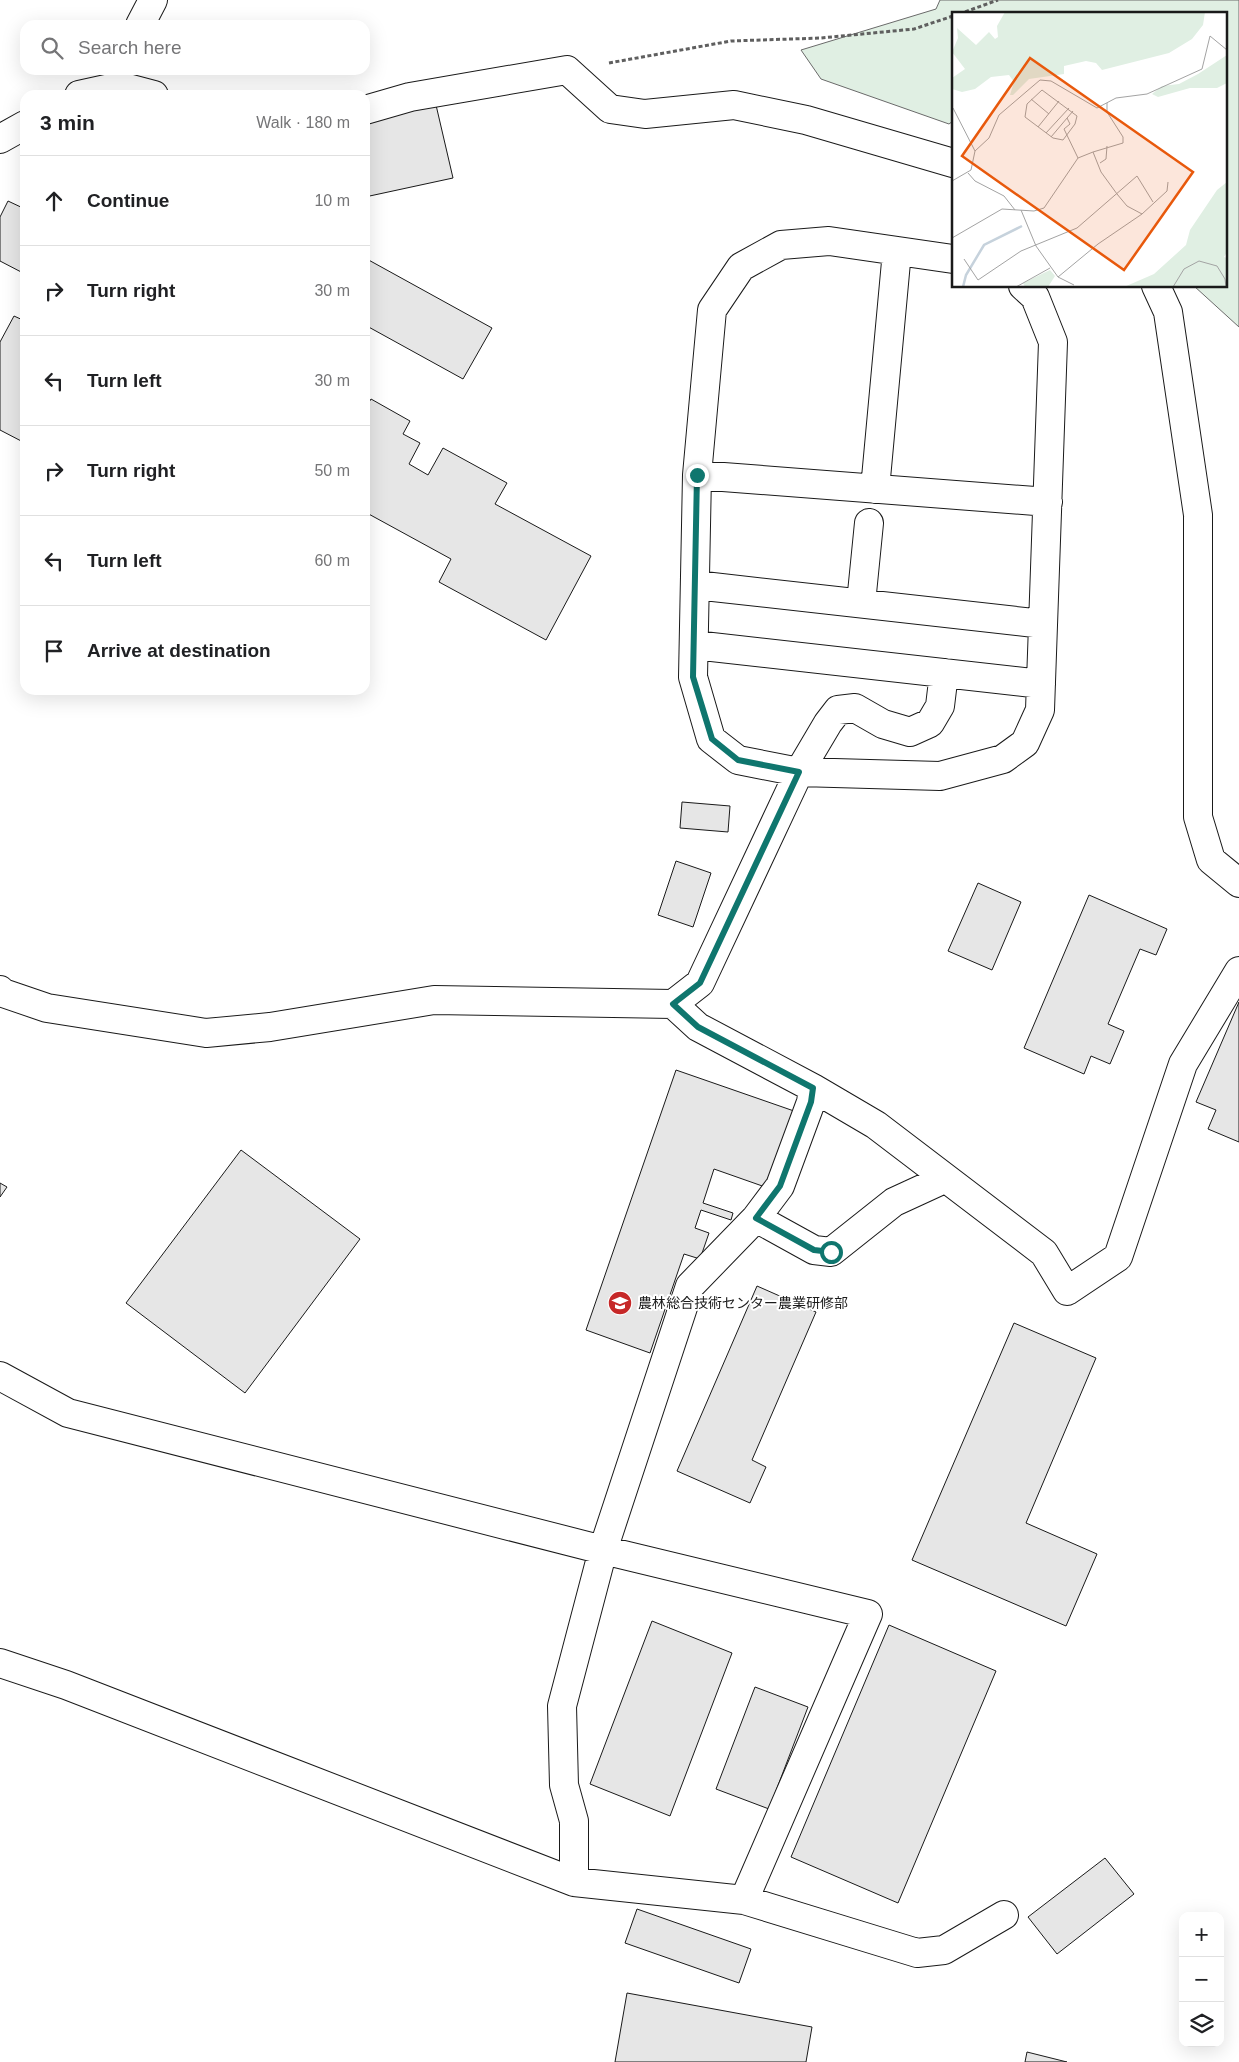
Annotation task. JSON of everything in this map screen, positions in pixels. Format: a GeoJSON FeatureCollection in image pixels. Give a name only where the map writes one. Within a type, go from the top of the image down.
{"type":"FeatureCollection","features":[{"type":"Feature","properties":{"kind":"street"},"geometry":{"type":"LineString","coordinates":[[143,20],[153,0]]}},
{"type":"Feature","properties":{"kind":"street"},"geometry":{"type":"LineString","coordinates":[[370,109],[410,97],[567,70],[610,108],[645,114],[734,106],[806,120],[952,163]]}},
{"type":"Feature","properties":{"kind":"street"},"geometry":{"type":"LineString","coordinates":[[92,90],[122,78],[145,90]]}},
{"type":"Feature","properties":{"kind":"street"},"geometry":{"type":"LineString","coordinates":[[0,139],[20,128]]}},
{"type":"Feature","properties":{"kind":"street"},"geometry":{"type":"LineString","coordinates":[[952,260],[829,241],[781,245],[741,267],[712,310],[697,475],[693,677],[712,739],[738,760],[799,772],[940,776],[1003,759],[1025,743],[1040,710],[1053,342],[1035,297],[1025,288]]}},
{"type":"Feature","properties":{"kind":"street"},"geometry":{"type":"LineString","coordinates":[[874,489],[897,251]]}},
{"type":"Feature","properties":{"kind":"street"},"geometry":{"type":"LineString","coordinates":[[1157,288],[1168,312],[1198,515],[1198,817],[1210,860],[1239,883]]}},
{"type":"Feature","properties":{"kind":"street"},"geometry":{"type":"LineString","coordinates":[[697,475],[1048,502]]}},
{"type":"Feature","properties":{"kind":"street"},"geometry":{"type":"LineString","coordinates":[[861,603],[869,523]]}},
{"type":"Feature","properties":{"kind":"street"},"geometry":{"type":"LineString","coordinates":[[695,584],[1043,624]]}},
{"type":"Feature","properties":{"kind":"street"},"geometry":{"type":"LineString","coordinates":[[694,645],[1041,684]]}},
{"type":"Feature","properties":{"kind":"street"},"geometry":{"type":"LineString","coordinates":[[0,990],[3,993],[47,1008],[206,1033],[270,1027],[434,1000],[673,1004],[700,983],[799,772],[828,723],[838,710],[855,708],[883,724],[910,732],[930,723],[940,706],[944,673]]}},
{"type":"Feature","properties":{"kind":"street"},"geometry":{"type":"LineString","coordinates":[[673,1004],[698,1027],[813,1088],[876,1125],[944,1179],[1044,1253],[1067,1291],[1118,1257],[1183,1064],[1239,971]]}},
{"type":"Feature","properties":{"kind":"street"},"geometry":{"type":"LineString","coordinates":[[574,1882],[574,1820],[564,1785],[562,1706],[603,1550],[690,1286],[756,1218],[780,1186],[811,1102],[813,1088]]}},
{"type":"Feature","properties":{"kind":"street"},"geometry":{"type":"LineString","coordinates":[[756,1218],[814,1250],[831,1252],[894,1202],[944,1179]]}},
{"type":"Feature","properties":{"kind":"street"},"geometry":{"type":"LineString","coordinates":[[0,1376],[68,1413],[603,1550],[868,1614],[744,1900]]}},
{"type":"Feature","properties":{"kind":"street"},"geometry":{"type":"LineString","coordinates":[[0,1664],[76,1689],[574,1882],[744,1900],[917,1953],[944,1950],[1004,1915]]}},
{"type":"Feature","properties":{"kind":"path"},"geometry":{"type":"LineString","coordinates":[[965,12],[998,0]]}},
{"type":"Feature","properties":{"kind":"path"},"geometry":{"type":"LineString","coordinates":[[567,70],[731,41],[821,38],[914,30],[952,16]]}},
{"type":"Feature","properties":{"kind":"green space"},"geometry":{"type":"Polygon","coordinates":[[[940,0],[1239,0],[1239,327],[1196,288],[1226,288],[1226,12],[952,12],[952,122],[949,124],[821,79],[801,50],[936,9],[940,0]]]}},
{"type":"Feature","properties":{"kind":"building"},"geometry":{"type":"Polygon","coordinates":[[[436,105],[453,178],[370,196],[370,121],[436,105]]]}},
{"type":"Feature","properties":{"kind":"building"},"geometry":{"type":"Polygon","coordinates":[[[8,201],[20,207],[20,271],[0,261],[0,217],[8,201]]]}},
{"type":"Feature","properties":{"kind":"building"},"geometry":{"type":"Polygon","coordinates":[[[370,261],[492,328],[463,379],[370,328],[370,261]]]}},
{"type":"Feature","properties":{"kind":"building"},"geometry":{"type":"Polygon","coordinates":[[[14,316],[20,319],[20,440],[0,430],[0,342],[14,316]]]}},
{"type":"Feature","properties":{"kind":"building"},"geometry":{"type":"Polygon","coordinates":[[[371,399],[410,421],[403,434],[420,443],[409,464],[428,475],[443,448],[507,483],[495,504],[591,556],[546,640],[439,582],[451,559],[370,515],[371,399]]]}},
{"type":"Feature","properties":{"kind":"building"},"geometry":{"type":"Polygon","coordinates":[[[682,802],[730,806],[728,832],[680,828],[682,802]]]}},
{"type":"Feature","properties":{"kind":"building"},"geometry":{"type":"Polygon","coordinates":[[[676,861],[711,873],[693,927],[658,915],[676,861]]]}},
{"type":"Feature","properties":{"kind":"building"},"geometry":{"type":"Polygon","coordinates":[[[978,883],[1021,902],[992,970],[948,951],[978,883]]]}},
{"type":"Feature","properties":{"kind":"building"},"geometry":{"type":"Polygon","coordinates":[[[1089,895],[1167,929],[1156,955],[1140,949],[1108,1024],[1124,1031],[1110,1064],[1091,1056],[1084,1074],[1024,1048],[1089,895]]]}},
{"type":"Feature","properties":{"kind":"building"},"geometry":{"type":"Polygon","coordinates":[[[1239,1002],[1239,1142],[1208,1129],[1216,1110],[1196,1102],[1239,1002]]]}},
{"type":"Feature","properties":{"kind":"building"},"geometry":{"type":"Polygon","coordinates":[[[676,1070],[794,1111],[768,1188],[714,1169],[703,1203],[733,1213],[731,1220],[701,1210],[695,1228],[709,1233],[700,1259],[684,1254],[650,1353],[586,1330],[676,1070]]]}},
{"type":"Feature","properties":{"kind":"building"},"geometry":{"type":"Polygon","coordinates":[[[241,1150],[360,1239],[245,1393],[126,1303],[241,1150]]]}},
{"type":"Feature","properties":{"kind":"building"},"geometry":{"type":"Polygon","coordinates":[[[0,1183],[7,1187],[0,1197],[0,1183]]]}},
{"type":"Feature","properties":{"kind":"building"},"geometry":{"type":"Polygon","coordinates":[[[757,1286],[816,1312],[752,1460],[766,1467],[750,1503],[677,1471],[757,1286]]]}},
{"type":"Feature","properties":{"kind":"building"},"geometry":{"type":"Polygon","coordinates":[[[1014,1323],[1096,1358],[1026,1523],[1097,1554],[1066,1626],[912,1560],[1014,1323]]]}},
{"type":"Feature","properties":{"kind":"building"},"geometry":{"type":"Polygon","coordinates":[[[652,1621],[732,1653],[670,1816],[590,1784],[652,1621]]]}},
{"type":"Feature","properties":{"kind":"building"},"geometry":{"type":"Polygon","coordinates":[[[889,1625],[996,1671],[898,1903],[791,1857],[889,1625]]]}},
{"type":"Feature","properties":{"kind":"building"},"geometry":{"type":"Polygon","coordinates":[[[755,1687],[808,1707],[769,1809],[716,1789],[755,1687]]]}},
{"type":"Feature","properties":{"kind":"building"},"geometry":{"type":"Polygon","coordinates":[[[1105,1858],[1134,1894],[1057,1954],[1028,1917],[1105,1858]]]}},
{"type":"Feature","properties":{"kind":"building"},"geometry":{"type":"Polygon","coordinates":[[[637,1909],[751,1949],[739,1983],[625,1943],[637,1909]]]}},
{"type":"Feature","properties":{"kind":"building"},"geometry":{"type":"Polygon","coordinates":[[[627,1993],[812,2027],[806,2062],[615,2062],[627,1993]]]}},
{"type":"Feature","properties":{"kind":"building"},"geometry":{"type":"Polygon","coordinates":[[[1027,2052],[1067,2062],[1025,2062],[1027,2052]]]}},
{"type":"Feature","properties":{"kind":"place","name":"農林総合技術センター農業研修部"},"geometry":{"type":"Point","coordinates":[620,1303]}},
{"type":"Feature","properties":{"kind":"route"},"geometry":{"type":"LineString","coordinates":[[697,475],[693,677],[712,739],[738,760],[799,772],[700,983],[673,1004],[698,1027],[813,1088],[811,1102],[780,1186],[756,1218],[814,1250],[831,1252]]}}]}
